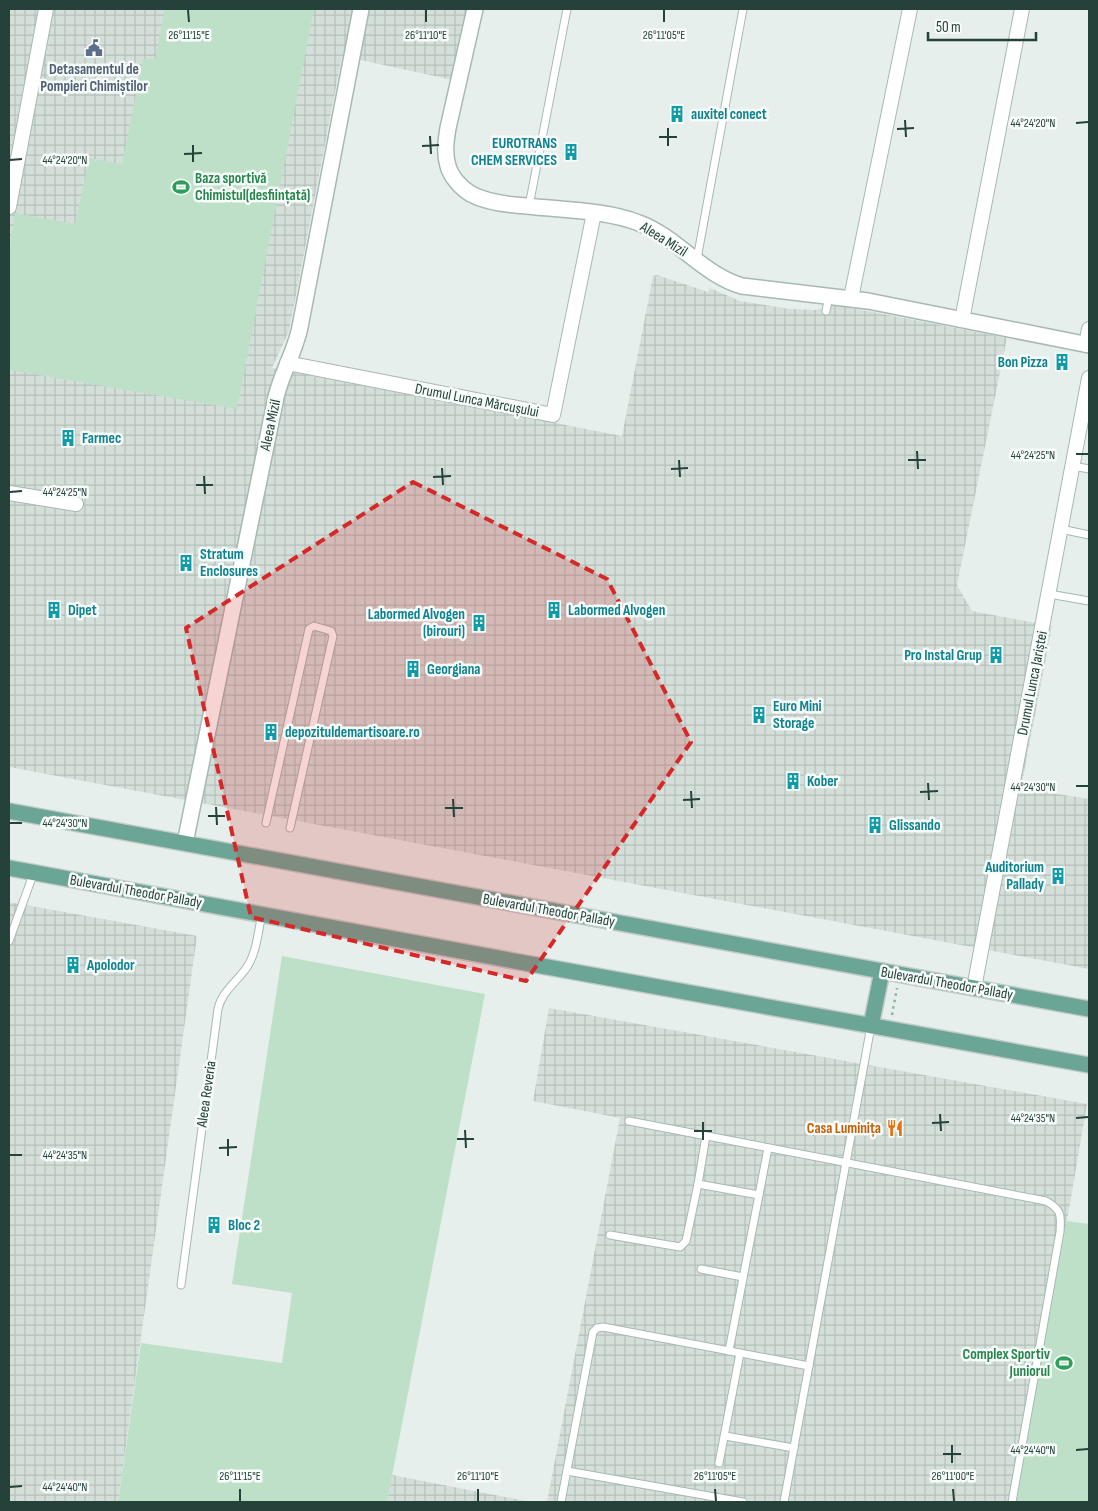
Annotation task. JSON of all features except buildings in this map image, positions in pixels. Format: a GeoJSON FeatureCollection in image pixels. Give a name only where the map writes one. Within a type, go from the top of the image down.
{"type":"FeatureCollection","features":[{"type":"Feature","properties":{"kind":"main road","name":"Bulevardul Theodor Pallady"},"geometry":{"type":"LineString","coordinates":[[9,811],[1089,1009]]}},
{"type":"Feature","properties":{"kind":"main road","name":"Bulevardul Theodor Pallady"},"geometry":{"type":"LineString","coordinates":[[9,868],[1089,1065]]}},
{"type":"Feature","properties":{"kind":"main road"},"geometry":{"type":"LineString","coordinates":[[871,1026],[882,972]]}},
{"type":"Feature","properties":{"kind":"street"},"geometry":{"type":"LineString","coordinates":[[9,207],[46,9]]}},
{"type":"Feature","properties":{"kind":"street","name":"Aleea Mizil"},"geometry":{"type":"LineString","coordinates":[[185,844],[276,397],[280,380],[295,347],[299,333],[360,9]]}},
{"type":"Feature","properties":{"kind":"street","name":"Aleea Mizil"},"geometry":{"type":"LineString","coordinates":[[476,9],[448,128],[446,148],[448,167],[453,177],[461,187],[472,194],[494,202],[627,218],[649,226],[725,280],[742,286],[827,303],[851,298],[1088,345]]}},
{"type":"Feature","properties":{"kind":"street"},"geometry":{"type":"LineString","coordinates":[[851,298],[910,9]]}},
{"type":"Feature","properties":{"kind":"street"},"geometry":{"type":"LineString","coordinates":[[962,320],[1022,9]]}},
{"type":"Feature","properties":{"kind":"street","name":"Drumul Lunca Mărcușului"},"geometry":{"type":"LineString","coordinates":[[288,363],[553,414],[594,213]]}},
{"type":"Feature","properties":{"kind":"street"},"geometry":{"type":"LineString","coordinates":[[1088,345],[1089,329]]}},
{"type":"Feature","properties":{"kind":"street","name":"Drumul Lunca Jariștei"},"geometry":{"type":"LineString","coordinates":[[974,988],[1089,378]]}},
{"type":"Feature","properties":{"kind":"street"},"geometry":{"type":"LineString","coordinates":[[9,493],[76,504]]}},
{"type":"Feature","properties":{"kind":"lane"},"geometry":{"type":"LineString","coordinates":[[529,207],[567,9]]}},
{"type":"Feature","properties":{"kind":"lane","name":"Aleea Mizil"},"geometry":{"type":"LineString","coordinates":[[697,260],[743,9]]}},
{"type":"Feature","properties":{"kind":"lane"},"geometry":{"type":"LineString","coordinates":[[1073,466],[1089,469]]}},
{"type":"Feature","properties":{"kind":"lane"},"geometry":{"type":"LineString","coordinates":[[1061,529],[1089,534]]}},
{"type":"Feature","properties":{"kind":"lane"},"geometry":{"type":"LineString","coordinates":[[1049,594],[1089,602]]}},
{"type":"Feature","properties":{"kind":"lane"},"geometry":{"type":"LineString","coordinates":[[266,823],[309,629],[314,626],[331,630],[333,636],[290,828]]}},
{"type":"Feature","properties":{"kind":"lane"},"geometry":{"type":"LineString","coordinates":[[9,941],[34,872]]}},
{"type":"Feature","properties":{"kind":"lane","name":"Aleea Reveria"},"geometry":{"type":"LineString","coordinates":[[181,1285],[218,1009],[223,995],[250,962],[255,948],[262,913]]}},
{"type":"Feature","properties":{"kind":"lane"},"geometry":{"type":"LineString","coordinates":[[784,1502],[871,1026]]}},
{"type":"Feature","properties":{"kind":"lane"},"geometry":{"type":"LineString","coordinates":[[629,1121],[1046,1201],[1056,1207],[1061,1216],[1058,1242],[1012,1502]]}},
{"type":"Feature","properties":{"kind":"lane"},"geometry":{"type":"LineString","coordinates":[[610,1235],[680,1247],[685,1244],[706,1136]]}},
{"type":"Feature","properties":{"kind":"lane"},"geometry":{"type":"LineString","coordinates":[[729,1351],[768,1148]]}},
{"type":"Feature","properties":{"kind":"lane"},"geometry":{"type":"LineString","coordinates":[[698,1184],[759,1195]]}},
{"type":"Feature","properties":{"kind":"lane"},"geometry":{"type":"LineString","coordinates":[[701,1269],[743,1276]]}},
{"type":"Feature","properties":{"kind":"lane"},"geometry":{"type":"LineString","coordinates":[[561,1502],[593,1332],[597,1328],[603,1327],[808,1366]]}},
{"type":"Feature","properties":{"kind":"lane"},"geometry":{"type":"LineString","coordinates":[[720,1464],[740,1353]]}},
{"type":"Feature","properties":{"kind":"lane"},"geometry":{"type":"LineString","coordinates":[[725,1436],[794,1448]]}},
{"type":"Feature","properties":{"kind":"lane"},"geometry":{"type":"LineString","coordinates":[[566,1471],[743,1502]]}},
{"type":"Feature","properties":{"kind":"path"},"geometry":{"type":"LineString","coordinates":[[890,1029],[900,975]]}},
{"type":"Feature","properties":{"kind":"highlighted area"},"geometry":{"type":"Polygon","coordinates":[[[413,482],[607,579],[691,742],[526,981],[251,917],[186,628],[413,482]]]}},
{"type":"Feature","properties":{"kind":"shaded area"},"geometry":{"type":"Polygon","coordinates":[[[9,9],[470,9],[453,80],[342,56],[289,331],[272,368],[622,436],[653,276],[657,275],[708,292],[710,288],[740,301],[790,309],[815,310],[836,305],[1007,338],[957,585],[972,611],[1052,626],[1021,788],[1089,799],[1089,969],[9,767],[9,9]]]}},
{"type":"Feature","properties":{"kind":"shaded area","name":"Apolodor"},"geometry":{"type":"Polygon","coordinates":[[[9,902],[197,936],[118,1502],[9,1502],[9,902]]]}},
{"type":"Feature","properties":{"kind":"shaded area"},"geometry":{"type":"Polygon","coordinates":[[[549,1008],[1087,1104],[1067,1221],[1012,1502],[547,1502],[620,1118],[533,1101],[549,1008]]]}},
{"type":"Feature","properties":{"kind":"shaded area"},"geometry":{"type":"Polygon","coordinates":[[[392,1475],[531,1502],[387,1502],[392,1475]]]}},
{"type":"Feature","properties":{"kind":"green space","name":"Baza sportivă Chimistul(desființată)"},"geometry":{"type":"Polygon","coordinates":[[[165,9],[314,9],[237,409],[9,370],[9,249],[15,213],[75,224],[89,158],[122,164],[143,59],[155,59],[165,9]]]}},
{"type":"Feature","properties":{"kind":"green space"},"geometry":{"type":"Polygon","coordinates":[[[282,956],[485,994],[387,1502],[118,1502],[141,1343],[282,1363],[292,1293],[232,1284],[282,956]]]}},
{"type":"Feature","properties":{"kind":"green space","name":"Complex Sportiv Juniorul"},"geometry":{"type":"Polygon","coordinates":[[[1067,1221],[1089,1224],[1089,1502],[1012,1502],[1067,1221]]]}},
{"type":"Feature","properties":{"kind":"place","name":"Detasamentul de Pompieri Chimiștilor"},"geometry":{"type":"Point","coordinates":[94,48]}},
{"type":"Feature","properties":{"kind":"place","name":"auxitel conect"},"geometry":{"type":"Point","coordinates":[677,114]}},
{"type":"Feature","properties":{"kind":"place","name":"EUROTRANS CHEM SERVICES"},"geometry":{"type":"Point","coordinates":[571,152]}},
{"type":"Feature","properties":{"kind":"place","name":"Baza sportivă Chimistul(desființată)"},"geometry":{"type":"Point","coordinates":[181,187]}},
{"type":"Feature","properties":{"kind":"place","name":"Bon Pizza"},"geometry":{"type":"Point","coordinates":[1062,362]}},
{"type":"Feature","properties":{"kind":"place","name":"Farmec"},"geometry":{"type":"Point","coordinates":[68,438]}},
{"type":"Feature","properties":{"kind":"place","name":"Stratum Enclosures"},"geometry":{"type":"Point","coordinates":[186,563]}},
{"type":"Feature","properties":{"kind":"place","name":"Dipet"},"geometry":{"type":"Point","coordinates":[54,610]}},
{"type":"Feature","properties":{"kind":"place","name":"Labormed Alvogen"},"geometry":{"type":"Point","coordinates":[554,610]}},
{"type":"Feature","properties":{"kind":"place","name":"Labormed Alvogen (birouri)"},"geometry":{"type":"Point","coordinates":[479,623]}},
{"type":"Feature","properties":{"kind":"place","name":"Pro Instal Grup"},"geometry":{"type":"Point","coordinates":[996,655]}},
{"type":"Feature","properties":{"kind":"place","name":"Georgiana"},"geometry":{"type":"Point","coordinates":[413,669]}},
{"type":"Feature","properties":{"kind":"place","name":"Euro Mini Storage"},"geometry":{"type":"Point","coordinates":[759,715]}},
{"type":"Feature","properties":{"kind":"place","name":"depozituldemartisoare.ro"},"geometry":{"type":"Point","coordinates":[271,732]}},
{"type":"Feature","properties":{"kind":"place","name":"Kober"},"geometry":{"type":"Point","coordinates":[793,781]}},
{"type":"Feature","properties":{"kind":"place","name":"Glissando"},"geometry":{"type":"Point","coordinates":[875,825]}},
{"type":"Feature","properties":{"kind":"place","name":"Auditorium Pallady"},"geometry":{"type":"Point","coordinates":[1058,876]}},
{"type":"Feature","properties":{"kind":"place","name":"Apolodor"},"geometry":{"type":"Point","coordinates":[73,965]}},
{"type":"Feature","properties":{"kind":"place","name":"Casa Luminița"},"geometry":{"type":"Point","coordinates":[895,1128]}},
{"type":"Feature","properties":{"kind":"place","name":"Bloc 2"},"geometry":{"type":"Point","coordinates":[214,1225]}},
{"type":"Feature","properties":{"kind":"place","name":"Complex Sportiv Juniorul"},"geometry":{"type":"Point","coordinates":[1064,1363]}}]}
